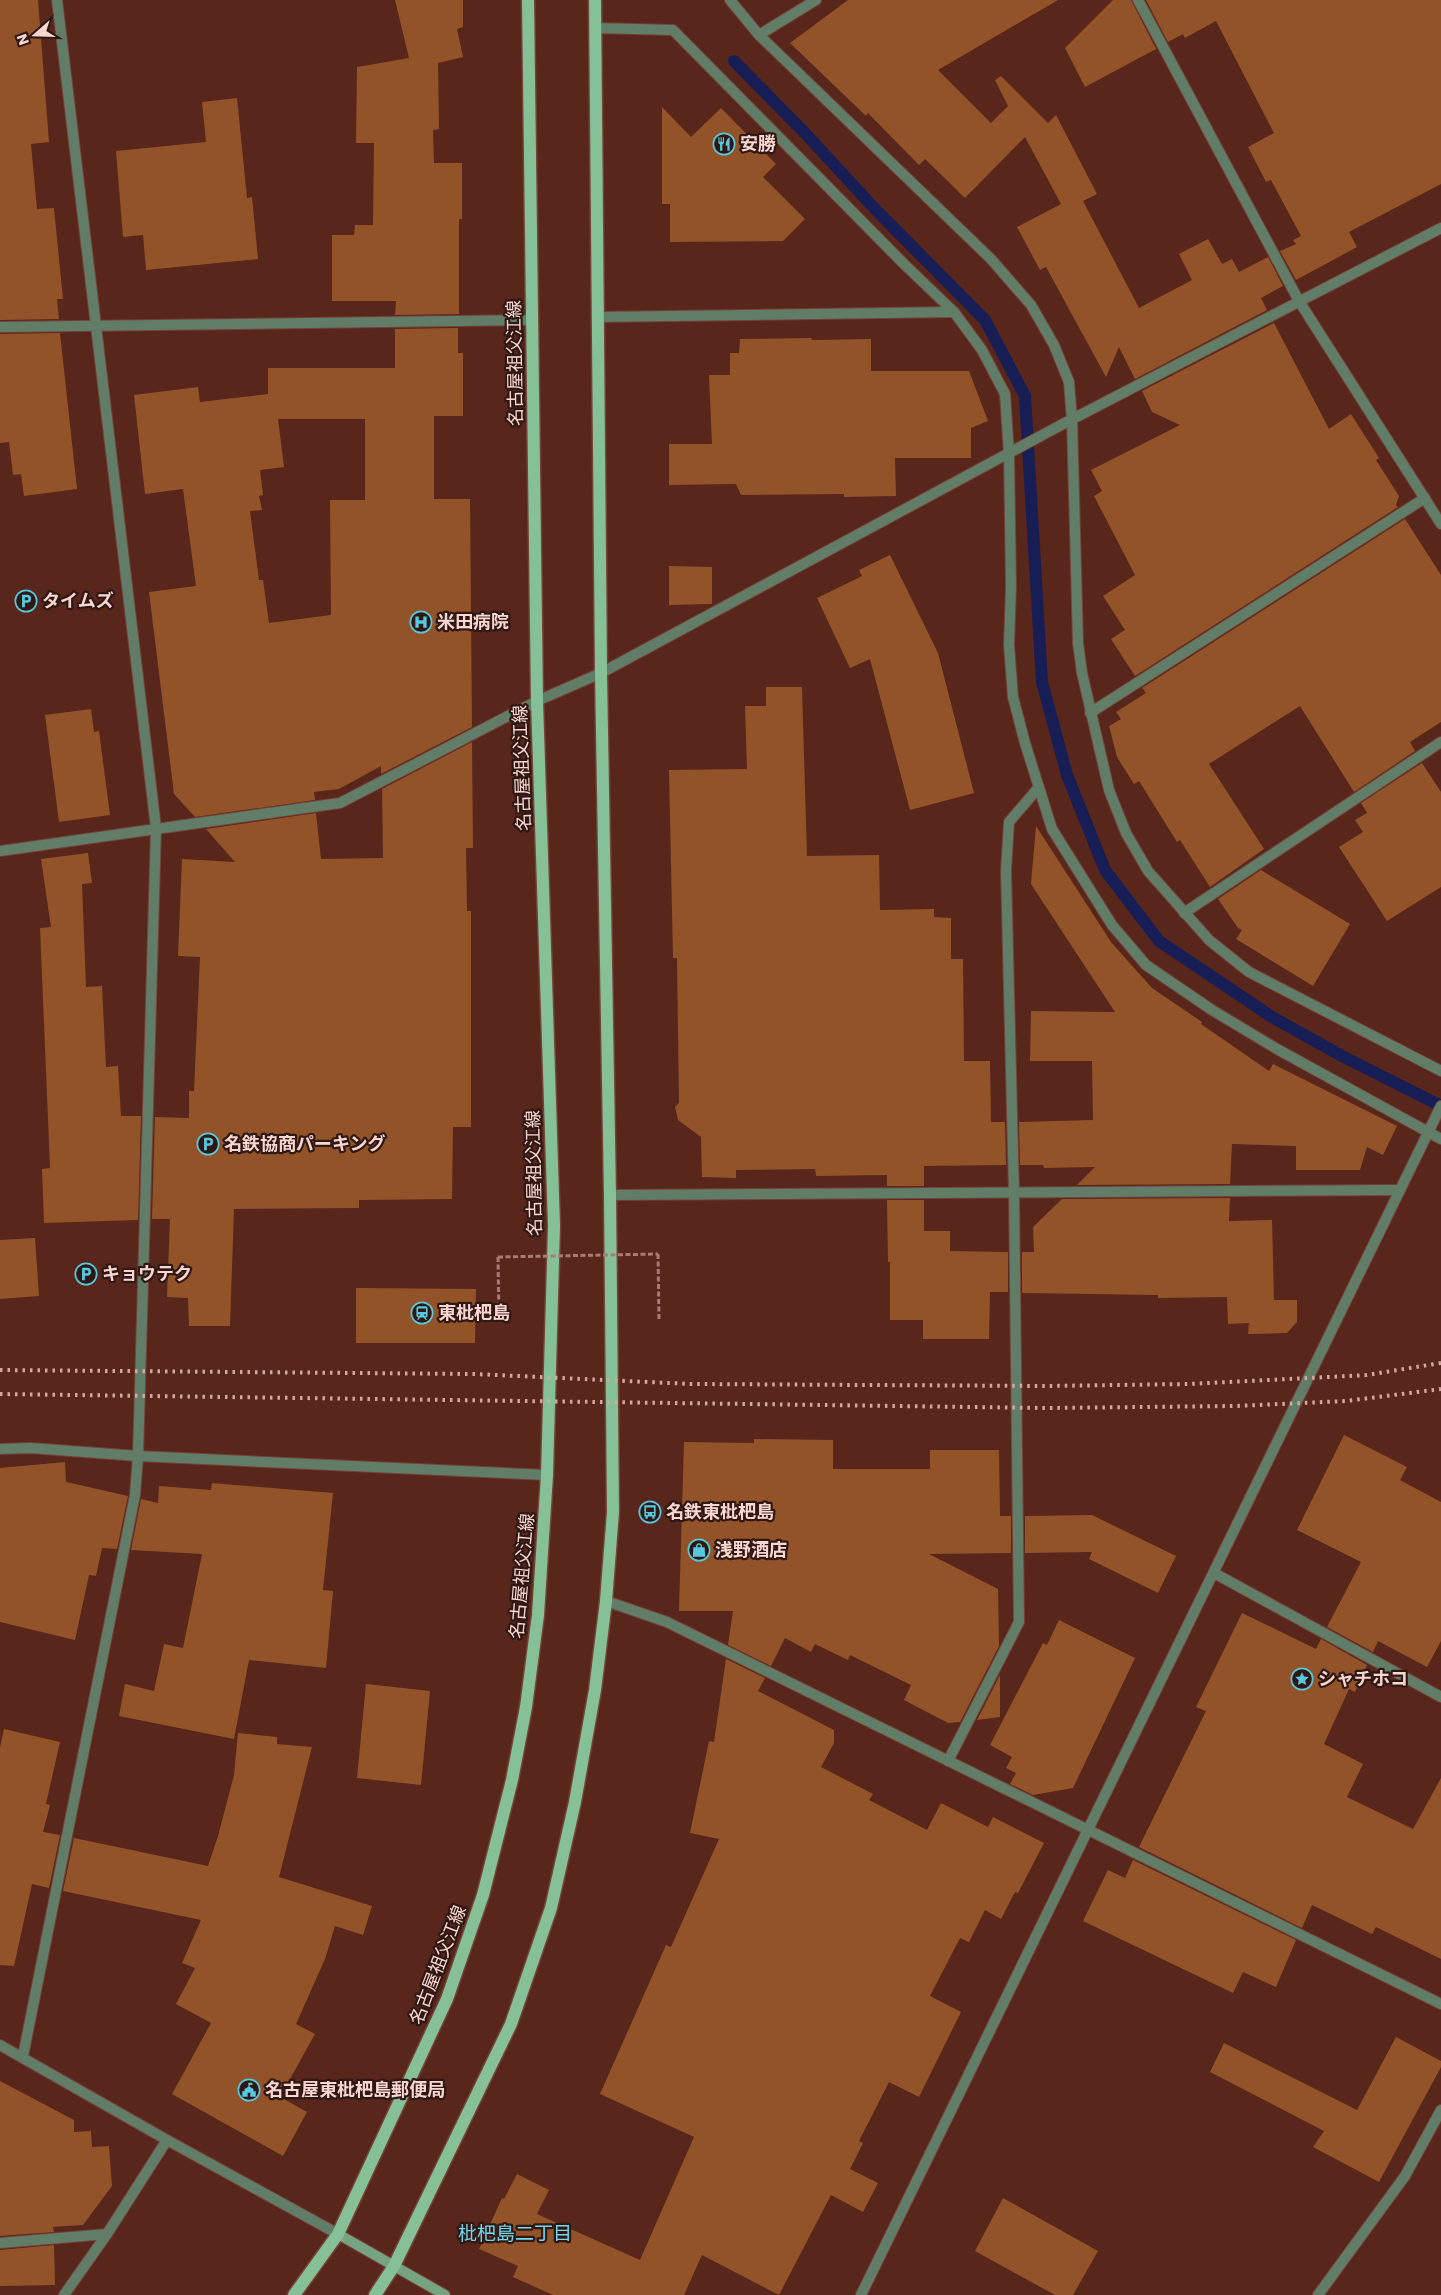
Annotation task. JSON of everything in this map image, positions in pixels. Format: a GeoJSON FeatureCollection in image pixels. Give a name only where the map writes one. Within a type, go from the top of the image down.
{"type":"FeatureCollection","features":[{"type":"Feature","properties":{"kind":"main road","name":"名古屋祖父江線"},"geometry":{"type":"LineString","coordinates":[[294,2295],[338,2234],[447,1999],[483,1895],[512,1780],[526,1707],[538,1615],[547,1475],[554,1226],[537,701],[528,0]]}},
{"type":"Feature","properties":{"kind":"main road"},"geometry":{"type":"LineString","coordinates":[[375,2295],[394,2266],[511,2024],[551,1908],[575,1802],[595,1690],[606,1601],[613,1512],[610,1195],[601,673],[595,0]]}},
{"type":"Feature","properties":{"kind":"main road"},"geometry":{"type":"LineString","coordinates":[[338,2234],[445,2295]]}},
{"type":"Feature","properties":{"kind":"street"},"geometry":{"type":"LineString","coordinates":[[23,2056],[136,1495],[156,828],[57,0]]}},
{"type":"Feature","properties":{"kind":"street"},"geometry":{"type":"LineString","coordinates":[[730,0],[759,34],[990,259],[1031,304],[1054,344],[1069,382],[1072,420],[1078,643],[1090,713],[1109,790],[1126,833],[1148,871],[1184,913],[1225,955],[1249,972],[1441,1071]]}},
{"type":"Feature","properties":{"kind":"street"},"geometry":{"type":"LineString","coordinates":[[759,34],[816,0]]}},
{"type":"Feature","properties":{"kind":"street"},"geometry":{"type":"LineString","coordinates":[[1138,0],[1299,301],[1441,524]]}},
{"type":"Feature","properties":{"kind":"street"},"geometry":{"type":"LineString","coordinates":[[595,28],[673,30],[904,264],[954,312],[982,350],[1005,394],[1009,454],[1011,587],[1009,645],[1013,697],[1052,829],[1076,871],[1112,925],[1146,965],[1212,1010],[1277,1049],[1430,1128],[1441,1138]]}},
{"type":"Feature","properties":{"kind":"street"},"geometry":{"type":"LineString","coordinates":[[0,851],[340,803],[537,701],[601,673],[1019,448],[1441,228]]}},
{"type":"Feature","properties":{"kind":"street"},"geometry":{"type":"LineString","coordinates":[[598,317],[954,312]]}},
{"type":"Feature","properties":{"kind":"street"},"geometry":{"type":"LineString","coordinates":[[0,326],[532,320]]}},
{"type":"Feature","properties":{"kind":"street"},"geometry":{"type":"LineString","coordinates":[[1090,713],[1425,498]]}},
{"type":"Feature","properties":{"kind":"street"},"geometry":{"type":"LineString","coordinates":[[1184,913],[1441,742]]}},
{"type":"Feature","properties":{"kind":"street"},"geometry":{"type":"LineString","coordinates":[[948,1761],[1019,1622],[1014,1193],[1006,871],[1009,822],[1039,787]]}},
{"type":"Feature","properties":{"kind":"street"},"geometry":{"type":"LineString","coordinates":[[861,2295],[1441,1106]]}},
{"type":"Feature","properties":{"kind":"street"},"geometry":{"type":"LineString","coordinates":[[610,1195],[1399,1190]]}},
{"type":"Feature","properties":{"kind":"street"},"geometry":{"type":"LineString","coordinates":[[0,1449],[32,1448],[138,1456],[547,1475]]}},
{"type":"Feature","properties":{"kind":"street"},"geometry":{"type":"LineString","coordinates":[[1214,1574],[1441,1697]]}},
{"type":"Feature","properties":{"kind":"street"},"geometry":{"type":"LineString","coordinates":[[606,1601],[667,1622],[1441,2004]]}},
{"type":"Feature","properties":{"kind":"street"},"geometry":{"type":"LineString","coordinates":[[0,2045],[23,2056],[167,2140],[338,2234]]}},
{"type":"Feature","properties":{"kind":"street"},"geometry":{"type":"LineString","coordinates":[[1318,2295],[1405,2176],[1441,2110]]}},
{"type":"Feature","properties":{"kind":"street"},"geometry":{"type":"LineString","coordinates":[[64,2295],[107,2234],[167,2140]]}},
{"type":"Feature","properties":{"kind":"street"},"geometry":{"type":"LineString","coordinates":[[0,2243],[107,2234]]}},
{"type":"Feature","properties":{"kind":"path"},"geometry":{"type":"LineString","coordinates":[[499,1324],[498,1257],[658,1254],[659,1319]]}},
{"type":"Feature","properties":{"kind":"building"},"geometry":{"type":"Polygon","coordinates":[[[0,0],[38,0],[49,142],[31,144],[37,209],[54,208],[63,299],[57,299],[59,319],[0,320],[0,0]]]}},
{"type":"Feature","properties":{"kind":"building"},"geometry":{"type":"Polygon","coordinates":[[[395,0],[463,0],[463,27],[457,29],[463,57],[438,63],[439,129],[433,130],[434,163],[462,163],[462,219],[459,219],[459,314],[395,315],[396,301],[332,301],[332,235],[354,235],[355,225],[373,225],[374,143],[356,143],[357,67],[409,58],[395,0]]]}},
{"type":"Feature","properties":{"kind":"building"},"geometry":{"type":"Polygon","coordinates":[[[848,0],[1058,0],[938,70],[991,123],[1008,106],[995,80],[1001,76],[1048,123],[1056,115],[1097,194],[1083,201],[1139,308],[1192,280],[1179,254],[1208,239],[1222,264],[1232,259],[1239,272],[1268,257],[1283,286],[1261,298],[1267,310],[1135,379],[1119,347],[1106,377],[1046,267],[1040,270],[1017,227],[1061,204],[1025,137],[965,198],[925,159],[919,165],[868,113],[866,116],[790,43],[848,0]]]}},
{"type":"Feature","properties":{"kind":"building"},"geometry":{"type":"Polygon","coordinates":[[[1113,0],[1131,0],[1156,49],[1085,87],[1065,48],[1113,0]]]}},
{"type":"Feature","properties":{"kind":"building"},"geometry":{"type":"Polygon","coordinates":[[[1146,0],[1441,0],[1441,184],[1349,232],[1357,247],[1296,280],[1280,251],[1296,244],[1293,240],[1301,236],[1271,180],[1266,182],[1248,147],[1274,133],[1216,21],[1185,38],[1183,34],[1168,42],[1146,0]]]}},
{"type":"Feature","properties":{"kind":"building"},"geometry":{"type":"Polygon","coordinates":[[[237,98],[247,198],[252,197],[258,259],[146,270],[143,235],[123,237],[116,151],[206,142],[202,102],[237,98]]]}},
{"type":"Feature","properties":{"kind":"building"},"geometry":{"type":"Polygon","coordinates":[[[662,107],[691,137],[721,108],[776,164],[763,177],[805,219],[783,241],[670,242],[670,204],[662,204],[662,107]]]}},
{"type":"Feature","properties":{"kind":"building"},"geometry":{"type":"Polygon","coordinates":[[[1274,323],[1329,429],[1351,414],[1379,458],[1376,460],[1399,496],[1396,505],[1398,507],[1135,676],[1111,639],[1125,630],[1103,596],[1135,575],[1094,496],[1102,491],[1091,470],[1180,425],[1152,412],[1142,391],[1274,323]]]}},
{"type":"Feature","properties":{"kind":"building"},"geometry":{"type":"Polygon","coordinates":[[[458,328],[458,353],[463,353],[463,416],[434,416],[434,499],[470,499],[472,727],[381,774],[381,766],[339,789],[314,792],[315,800],[195,817],[174,794],[149,592],[196,586],[183,489],[145,494],[134,395],[198,387],[200,402],[268,394],[268,368],[395,368],[395,329],[458,328]],[[278,419],[284,467],[260,470],[263,495],[259,496],[262,510],[250,511],[259,580],[263,580],[269,623],[331,615],[330,500],[365,500],[365,419],[278,419]]]}},
{"type":"Feature","properties":{"kind":"building"},"geometry":{"type":"Polygon","coordinates":[[[60,333],[77,489],[24,496],[21,474],[13,475],[9,442],[0,443],[0,334],[60,333]]]}},
{"type":"Feature","properties":{"kind":"building"},"geometry":{"type":"Polygon","coordinates":[[[811,338],[812,340],[871,339],[871,371],[969,371],[988,421],[971,428],[971,458],[895,458],[896,496],[844,497],[844,494],[741,495],[736,484],[669,485],[669,444],[712,444],[709,375],[730,375],[730,353],[739,353],[740,339],[811,338]]]}},
{"type":"Feature","properties":{"kind":"building"},"geometry":{"type":"Polygon","coordinates":[[[1405,519],[1441,575],[1441,722],[1410,742],[1415,751],[1354,792],[1300,706],[1209,764],[1264,849],[1210,887],[1180,840],[1177,842],[1139,781],[1134,784],[1117,757],[1109,726],[1121,719],[1116,712],[1146,693],[1142,688],[1405,519]]]}},
{"type":"Feature","properties":{"kind":"building"},"geometry":{"type":"Polygon","coordinates":[[[890,555],[938,653],[974,793],[910,810],[870,659],[850,668],[817,598],[862,576],[859,570],[890,555]]]}},
{"type":"Feature","properties":{"kind":"building"},"geometry":{"type":"Polygon","coordinates":[[[669,566],[712,567],[712,604],[669,605],[669,566]]]}},
{"type":"Feature","properties":{"kind":"building"},"geometry":{"type":"Polygon","coordinates":[[[766,687],[802,687],[807,856],[879,855],[880,910],[934,909],[934,917],[951,918],[951,959],[963,959],[964,1061],[990,1061],[991,1122],[1005,1122],[1006,1165],[924,1166],[924,1186],[887,1186],[887,1175],[816,1176],[815,1169],[736,1170],[736,1178],[702,1177],[701,1137],[678,1120],[675,1107],[679,1103],[677,958],[673,958],[669,770],[747,769],[745,706],[766,706],[766,687]]]}},
{"type":"Feature","properties":{"kind":"building"},"geometry":{"type":"Polygon","coordinates":[[[91,709],[94,732],[99,731],[110,815],[59,822],[45,715],[91,709]]]}},
{"type":"Feature","properties":{"kind":"building"},"geometry":{"type":"Polygon","coordinates":[[[472,742],[473,848],[466,848],[467,911],[471,911],[471,1127],[453,1127],[452,1199],[359,1200],[359,1208],[234,1209],[230,1326],[189,1326],[188,1298],[167,1297],[170,1219],[152,1219],[155,1117],[189,1118],[189,1091],[194,1091],[200,957],[178,956],[182,859],[235,862],[206,829],[316,813],[321,859],[383,858],[382,789],[472,742]]]}},
{"type":"Feature","properties":{"kind":"building"},"geometry":{"type":"Polygon","coordinates":[[[1422,763],[1441,792],[1441,887],[1387,921],[1339,847],[1363,832],[1355,820],[1367,813],[1361,803],[1422,763]]]}},
{"type":"Feature","properties":{"kind":"building"},"geometry":{"type":"Polygon","coordinates":[[[1036,826],[1111,942],[1152,988],[1269,1071],[1273,1064],[1397,1126],[1383,1155],[1367,1147],[1360,1170],[1296,1170],[1296,1146],[1232,1144],[1230,1184],[1077,1185],[1095,1167],[1044,1168],[1043,1165],[1020,1165],[1019,1122],[1093,1120],[1092,1061],[1030,1061],[1031,1011],[1115,1012],[1031,884],[1036,826]]]}},
{"type":"Feature","properties":{"kind":"building"},"geometry":{"type":"Polygon","coordinates":[[[88,853],[92,883],[82,884],[86,987],[102,986],[106,1067],[118,1066],[121,1116],[141,1116],[138,1220],[44,1223],[42,1169],[50,1168],[40,928],[51,927],[41,859],[88,853]]]}},
{"type":"Feature","properties":{"kind":"building"},"geometry":{"type":"Polygon","coordinates":[[[1261,870],[1350,924],[1313,986],[1236,939],[1242,930],[1238,928],[1218,899],[1261,870]]]}},
{"type":"Feature","properties":{"kind":"building"},"geometry":{"type":"Polygon","coordinates":[[[1230,1198],[1229,1221],[1272,1220],[1274,1300],[1297,1300],[1297,1322],[1287,1333],[1248,1334],[1249,1323],[1228,1324],[1227,1297],[1158,1298],[1158,1295],[1022,1293],[1022,1252],[1034,1252],[1033,1227],[1062,1199],[1230,1198]]]}},
{"type":"Feature","properties":{"kind":"building"},"geometry":{"type":"Polygon","coordinates":[[[887,1200],[924,1200],[924,1231],[950,1231],[950,1251],[1008,1252],[1008,1292],[990,1292],[989,1339],[923,1339],[923,1320],[890,1320],[887,1200]]]}},
{"type":"Feature","properties":{"kind":"building"},"geometry":{"type":"Polygon","coordinates":[[[35,1238],[39,1296],[0,1299],[0,1240],[35,1238]]]}},
{"type":"Feature","properties":{"kind":"building"},"geometry":{"type":"Polygon","coordinates":[[[356,1288],[476,1289],[475,1343],[356,1343],[356,1288]]]}},
{"type":"Feature","properties":{"kind":"building"},"geometry":{"type":"Polygon","coordinates":[[[1344,1435],[1407,1467],[1400,1480],[1441,1502],[1441,1641],[1427,1667],[1378,1641],[1373,1652],[1327,1627],[1361,1562],[1297,1530],[1344,1435]]]}},
{"type":"Feature","properties":{"kind":"building"},"geometry":{"type":"Polygon","coordinates":[[[754,1439],[833,1440],[833,1469],[930,1469],[930,1450],[999,1450],[1000,1516],[1011,1516],[1011,1553],[929,1554],[998,1589],[999,1646],[960,1722],[948,1723],[904,1700],[911,1685],[850,1655],[848,1660],[815,1644],[811,1652],[785,1638],[771,1666],[728,1645],[733,1611],[679,1611],[684,1442],[754,1443],[754,1439]]]}},
{"type":"Feature","properties":{"kind":"building"},"geometry":{"type":"Polygon","coordinates":[[[65,1462],[66,1482],[128,1496],[117,1549],[102,1548],[96,1576],[89,1575],[75,1640],[0,1622],[0,1468],[65,1462]]]}},
{"type":"Feature","properties":{"kind":"building"},"geometry":{"type":"Polygon","coordinates":[[[212,1483],[333,1493],[323,1590],[333,1591],[326,1668],[249,1660],[234,1739],[119,1716],[125,1684],[154,1691],[164,1644],[183,1648],[202,1554],[131,1550],[141,1499],[158,1503],[159,1486],[211,1490],[212,1483]]]}},
{"type":"Feature","properties":{"kind":"building"},"geometry":{"type":"Polygon","coordinates":[[[1092,1515],[1176,1556],[1158,1593],[1089,1559],[1092,1552],[1025,1553],[1025,1516],[1092,1515]]]}},
{"type":"Feature","properties":{"kind":"building"},"geometry":{"type":"Polygon","coordinates":[[[1242,1613],[1316,1649],[1321,1639],[1367,1665],[1355,1692],[1349,1689],[1324,1744],[1363,1764],[1347,1797],[1413,1829],[1441,1778],[1441,1959],[1376,1927],[1372,1934],[1312,1905],[1302,1928],[1139,1847],[1206,1711],[1196,1707],[1242,1613]]]}},
{"type":"Feature","properties":{"kind":"building"},"geometry":{"type":"Polygon","coordinates":[[[1059,1620],[1135,1658],[1073,1788],[1033,1795],[1010,1784],[1016,1773],[1006,1768],[1012,1757],[990,1745],[1043,1643],[1047,1645],[1059,1620]]]}},
{"type":"Feature","properties":{"kind":"building"},"geometry":{"type":"Polygon","coordinates":[[[726,1659],[765,1678],[758,1691],[834,1730],[834,1743],[821,1767],[873,1794],[869,1800],[927,1830],[941,1803],[988,1827],[993,1817],[1044,1843],[1018,1893],[1015,1892],[1001,1919],[985,1910],[969,1942],[960,1938],[930,1996],[961,2012],[919,2097],[889,2082],[859,2141],[863,2143],[850,2169],[878,2183],[863,2212],[831,2195],[779,2295],[702,2255],[684,2295],[553,2295],[513,2277],[518,2266],[479,2249],[502,2198],[504,2199],[517,2174],[549,2190],[537,2214],[640,2260],[694,2137],[600,2094],[666,1945],[671,1947],[719,1839],[690,1833],[709,1741],[714,1742],[726,1659]]]}},
{"type":"Feature","properties":{"kind":"building"},"geometry":{"type":"Polygon","coordinates":[[[1000,1675],[1000,1717],[977,1720],[1000,1675]]]}},
{"type":"Feature","properties":{"kind":"building"},"geometry":{"type":"Polygon","coordinates":[[[366,1684],[430,1691],[421,1785],[357,1778],[366,1684]]]}},
{"type":"Feature","properties":{"kind":"building"},"geometry":{"type":"Polygon","coordinates":[[[4,1729],[60,1742],[46,1804],[50,1805],[43,1832],[60,1835],[49,1888],[32,1884],[14,1966],[0,1965],[0,1748],[4,1729]]]}},
{"type":"Feature","properties":{"kind":"building"},"geometry":{"type":"Polygon","coordinates":[[[238,1733],[277,1737],[277,1744],[312,1747],[279,1877],[372,1906],[363,1935],[335,1926],[325,1959],[296,2024],[315,2034],[280,2097],[307,2112],[283,2156],[172,2094],[211,2023],[176,2004],[195,1968],[182,1963],[201,1920],[63,1891],[74,1838],[208,1866],[234,1775],[238,1733]]]}},
{"type":"Feature","properties":{"kind":"building"},"geometry":{"type":"Polygon","coordinates":[[[1133,1860],[1296,1940],[1276,1987],[1243,1972],[1233,1993],[1083,1921],[1108,1870],[1125,1878],[1133,1860]]]}},
{"type":"Feature","properties":{"kind":"building"},"geometry":{"type":"Polygon","coordinates":[[[1396,2037],[1441,2061],[1441,2067],[1379,2182],[1313,2147],[1324,2131],[1210,2072],[1224,2043],[1357,2110],[1396,2037]]]}},
{"type":"Feature","properties":{"kind":"building"},"geometry":{"type":"Polygon","coordinates":[[[0,2081],[74,2120],[74,2132],[91,2131],[92,2147],[109,2146],[112,2186],[83,2225],[53,2227],[54,2232],[0,2236],[0,2081]]]}},
{"type":"Feature","properties":{"kind":"building"},"geometry":{"type":"Polygon","coordinates":[[[1003,2198],[1098,2251],[1073,2295],[1055,2295],[975,2251],[1003,2198]]]}},
{"type":"Feature","properties":{"kind":"building"},"geometry":{"type":"Polygon","coordinates":[[[54,2245],[55,2285],[0,2286],[0,2250],[54,2245]]]}},
{"type":"Feature","properties":{"kind":"waterway"},"geometry":{"type":"LineString","coordinates":[[734,61],[804,132],[875,209],[985,320],[1025,396],[1042,682],[1067,775],[1105,870],[1159,941],[1272,1017],[1342,1056],[1441,1106]]}},
{"type":"Feature","properties":{"kind":"railway"},"geometry":{"type":"LineString","coordinates":[[0,1370],[474,1374],[691,1384],[1046,1386],[1189,1384],[1367,1375],[1441,1363]]}},
{"type":"Feature","properties":{"kind":"railway"},"geometry":{"type":"LineString","coordinates":[[0,1394],[1046,1408],[1236,1406],[1346,1401],[1441,1389]]}},
{"type":"Feature","properties":{"kind":"place","name":"安勝"},"geometry":{"type":"Point","coordinates":[724,144]}},
{"type":"Feature","properties":{"kind":"place","name":"タイムズ"},"geometry":{"type":"Point","coordinates":[26,601]}},
{"type":"Feature","properties":{"kind":"place","name":"米田病院"},"geometry":{"type":"Point","coordinates":[421,622]}},
{"type":"Feature","properties":{"kind":"place","name":"名鉄協商パーキング"},"geometry":{"type":"Point","coordinates":[208,1144]}},
{"type":"Feature","properties":{"kind":"place","name":"キョウテク"},"geometry":{"type":"Point","coordinates":[86,1274]}},
{"type":"Feature","properties":{"kind":"place","name":"東枇杷島"},"geometry":{"type":"Point","coordinates":[422,1313]}},
{"type":"Feature","properties":{"kind":"place","name":"名鉄東枇杷島"},"geometry":{"type":"Point","coordinates":[650,1512]}},
{"type":"Feature","properties":{"kind":"place","name":"浅野酒店"},"geometry":{"type":"Point","coordinates":[699,1550]}},
{"type":"Feature","properties":{"kind":"place","name":"シャチホコ"},"geometry":{"type":"Point","coordinates":[1302,1679]}},
{"type":"Feature","properties":{"kind":"place","name":"名古屋東枇杷島郵便局"},"geometry":{"type":"Point","coordinates":[249,2090]}},
{"type":"Feature","properties":{"kind":"district","name":"枇杷島二丁目"},"geometry":{"type":"Point","coordinates":[515,2233]}}]}
